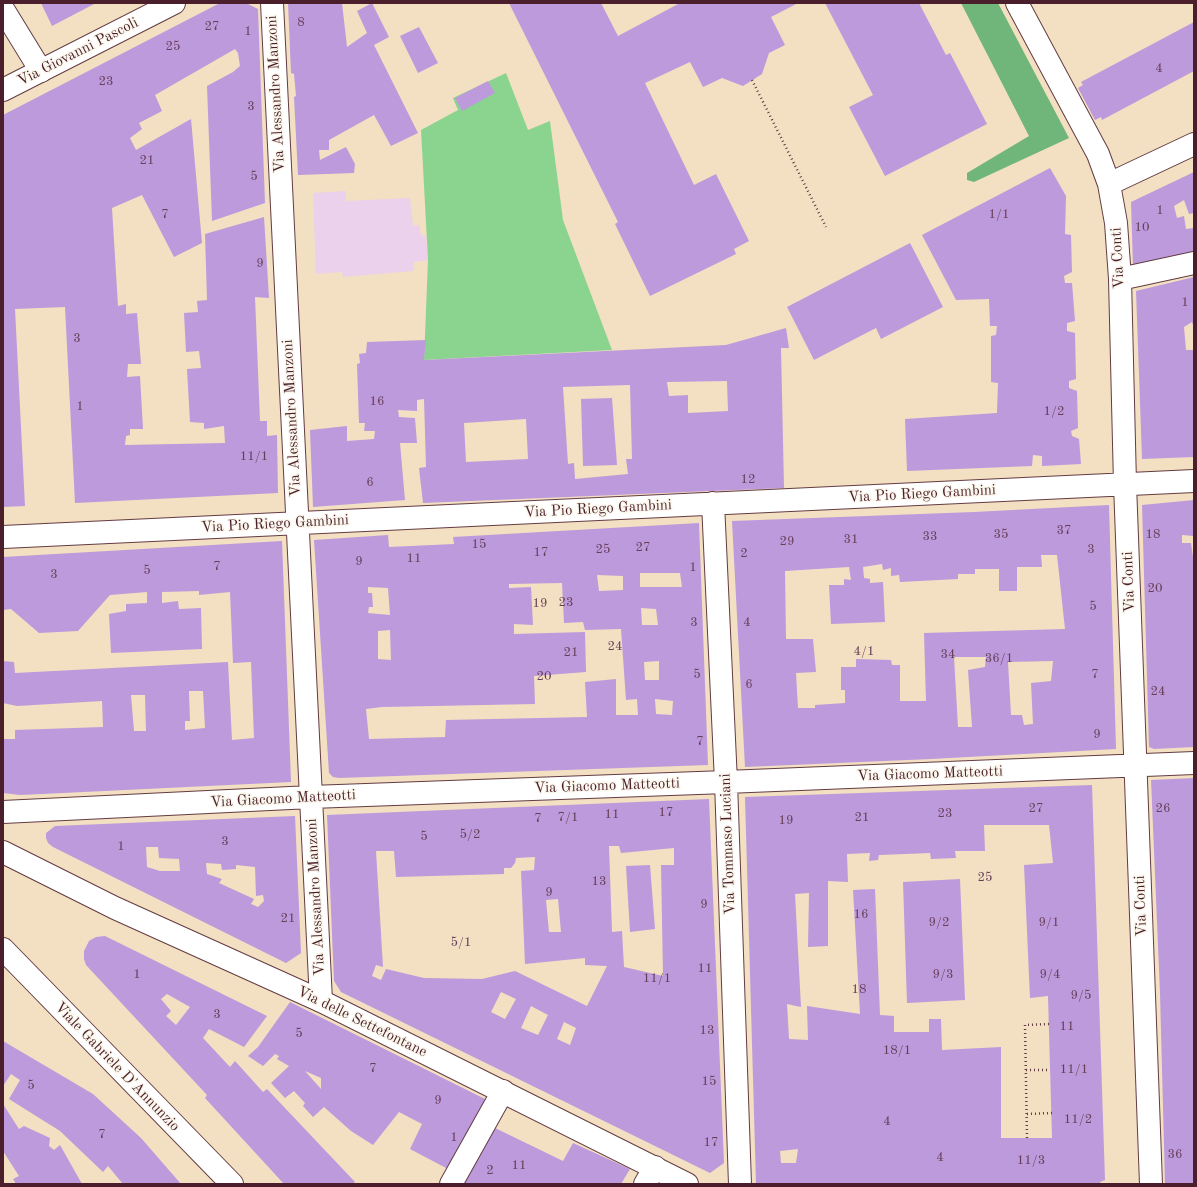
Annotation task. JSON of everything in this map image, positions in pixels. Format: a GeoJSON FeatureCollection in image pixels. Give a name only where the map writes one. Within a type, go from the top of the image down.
{"type":"FeatureCollection","features":[{"type":"Feature","properties":{"kind":"street","name":"Via Giovanni Pascoli"},"geometry":{"type":"LineString","coordinates":[[3,90],[174,3]]}},
{"type":"Feature","properties":{"kind":"street","name":"Via Alessandro Manzoni"},"geometry":{"type":"LineString","coordinates":[[272,3],[321,1001]]}},
{"type":"Feature","properties":{"kind":"street","name":"Via Conti"},"geometry":{"type":"LineString","coordinates":[[1017,3],[1098,154],[1109,184],[1116,222],[1120,279],[1125,484],[1152,1184]]}},
{"type":"Feature","properties":{"kind":"street"},"geometry":{"type":"LineString","coordinates":[[3,9],[41,70]]}},
{"type":"Feature","properties":{"kind":"street"},"geometry":{"type":"LineString","coordinates":[[1109,184],[1194,144]]}},
{"type":"Feature","properties":{"kind":"street"},"geometry":{"type":"LineString","coordinates":[[1120,279],[1194,262]]}},
{"type":"Feature","properties":{"kind":"street","name":"Via Pio Riego Gambini"},"geometry":{"type":"LineString","coordinates":[[3,537],[1194,481]]}},
{"type":"Feature","properties":{"kind":"street","name":"Via Tommaso Luciani"},"geometry":{"type":"LineString","coordinates":[[713,503],[726,782],[740,1184]]}},
{"type":"Feature","properties":{"kind":"street","name":"Via Giacomo Matteotti"},"geometry":{"type":"LineString","coordinates":[[11,811],[311,797],[1194,763]]}},
{"type":"Feature","properties":{"kind":"street","name":"Via delle Settefontane"},"geometry":{"type":"LineString","coordinates":[[3,852],[115,908],[321,1001],[503,1091],[650,1175],[687,1184]]}},
{"type":"Feature","properties":{"kind":"street","name":"Viale Gabriele D'Annunzio"},"geometry":{"type":"LineString","coordinates":[[3,949],[232,1184]]}},
{"type":"Feature","properties":{"kind":"street"},"geometry":{"type":"LineString","coordinates":[[451,1184],[503,1091]]}},
{"type":"Feature","properties":{"kind":"path"},"geometry":{"type":"LineString","coordinates":[[752,80],[826,226]]}},
{"type":"Feature","properties":{"kind":"path"},"geometry":{"type":"LineString","coordinates":[[1027,1138],[1024,1025],[1049,1024]]}},
{"type":"Feature","properties":{"kind":"path"},"geometry":{"type":"LineString","coordinates":[[1026,1070],[1050,1070]]}},
{"type":"Feature","properties":{"kind":"path"},"geometry":{"type":"LineString","coordinates":[[1027,1114],[1052,1113]]}},
{"type":"Feature","properties":{"kind":"shaded area"},"geometry":{"type":"Polygon","coordinates":[[[346,191],[346,201],[410,198],[413,226],[419,225],[421,236],[426,235],[428,260],[414,262],[413,271],[343,277],[342,272],[316,274],[313,193],[346,191]]]}},
{"type":"Feature","properties":{"kind":"green space"},"geometry":{"type":"Polygon","coordinates":[[[961,3],[998,3],[1069,138],[974,182],[967,180],[967,173],[1029,136],[961,3]]]}},
{"type":"Feature","properties":{"kind":"green space"},"geometry":{"type":"Polygon","coordinates":[[[506,73],[528,130],[550,121],[563,220],[612,350],[424,360],[428,260],[421,130],[458,110],[453,98],[506,73]]]}},
{"type":"Feature","properties":{"kind":"building"},"geometry":{"type":"Polygon","coordinates":[[[41,3],[96,3],[52,26],[41,3]]]}},
{"type":"Feature","properties":{"kind":"building"},"geometry":{"type":"Polygon","coordinates":[[[220,3],[246,3],[258,9],[265,203],[212,221],[207,86],[233,72],[240,66],[238,53],[235,49],[155,95],[162,111],[139,123],[142,129],[130,138],[136,150],[191,119],[202,243],[174,257],[142,195],[112,208],[118,306],[126,304],[126,314],[137,313],[141,364],[128,364],[127,377],[140,376],[143,429],[130,429],[130,435],[126,436],[125,445],[225,443],[224,426],[204,429],[204,423],[190,422],[187,369],[201,368],[199,351],[186,352],[184,313],[198,312],[197,301],[207,300],[205,234],[264,217],[269,298],[255,297],[260,421],[267,421],[267,436],[277,435],[278,493],[75,503],[65,307],[15,309],[25,506],[3,507],[3,115],[220,3]]]}},
{"type":"Feature","properties":{"kind":"building"},"geometry":{"type":"Polygon","coordinates":[[[288,3],[342,3],[347,47],[367,33],[357,11],[372,3],[389,37],[374,45],[418,133],[391,146],[374,115],[329,140],[329,150],[319,150],[320,160],[346,147],[355,164],[354,173],[298,175],[294,97],[296,96],[294,74],[291,73],[288,3]]]}},
{"type":"Feature","properties":{"kind":"building"},"geometry":{"type":"Polygon","coordinates":[[[509,3],[601,3],[618,36],[680,3],[798,3],[771,17],[785,45],[769,53],[762,74],[743,86],[722,78],[703,87],[690,62],[645,83],[694,185],[716,174],[749,241],[734,249],[736,254],[650,296],[615,224],[618,222],[509,3]]]}},
{"type":"Feature","properties":{"kind":"building"},"geometry":{"type":"Polygon","coordinates":[[[825,3],[919,3],[946,55],[950,53],[987,124],[885,176],[849,107],[873,95],[825,3]]]}},
{"type":"Feature","properties":{"kind":"building"},"geometry":{"type":"Polygon","coordinates":[[[1194,22],[1194,71],[1102,120],[1101,117],[1095,120],[1078,88],[1083,85],[1081,82],[1194,22]]]}},
{"type":"Feature","properties":{"kind":"building"},"geometry":{"type":"Polygon","coordinates":[[[419,27],[438,63],[418,73],[400,36],[419,27]]]}},
{"type":"Feature","properties":{"kind":"building"},"geometry":{"type":"Polygon","coordinates":[[[488,81],[495,93],[462,111],[455,98],[488,81]]]}},
{"type":"Feature","properties":{"kind":"building"},"geometry":{"type":"Polygon","coordinates":[[[1050,168],[1066,196],[1065,234],[1071,235],[1072,272],[1064,276],[1065,283],[1072,283],[1075,321],[1067,323],[1067,331],[1075,333],[1076,379],[1069,381],[1069,388],[1077,391],[1078,428],[1071,431],[1072,436],[1079,439],[1081,464],[1042,466],[1042,456],[1033,455],[1032,466],[907,471],[905,419],[997,413],[998,383],[991,382],[991,336],[996,335],[997,326],[990,326],[989,299],[956,300],[922,235],[1050,168]]]}},
{"type":"Feature","properties":{"kind":"building"},"geometry":{"type":"Polygon","coordinates":[[[1194,172],[1194,213],[1189,214],[1184,200],[1174,206],[1177,218],[1184,216],[1186,229],[1194,228],[1194,252],[1133,266],[1131,202],[1194,172]]]}},
{"type":"Feature","properties":{"kind":"building"},"geometry":{"type":"Polygon","coordinates":[[[910,243],[943,307],[881,339],[876,328],[814,360],[787,307],[910,243]]]}},
{"type":"Feature","properties":{"kind":"building"},"geometry":{"type":"Polygon","coordinates":[[[1194,277],[1194,328],[1192,322],[1184,327],[1186,350],[1194,350],[1194,457],[1142,459],[1136,291],[1194,277]]]}},
{"type":"Feature","properties":{"kind":"building"},"geometry":{"type":"Polygon","coordinates":[[[786,328],[789,348],[781,348],[784,488],[423,503],[419,468],[426,467],[424,399],[417,400],[417,411],[398,410],[399,417],[415,418],[417,443],[400,443],[405,500],[313,507],[310,430],[347,426],[347,441],[374,439],[375,431],[364,431],[365,423],[359,423],[357,364],[360,363],[359,354],[366,353],[367,342],[426,340],[424,360],[726,345],[786,328]],[[727,381],[667,382],[669,396],[688,395],[688,413],[728,411],[727,381]],[[630,385],[563,387],[568,464],[574,463],[575,479],[628,474],[626,459],[632,459],[630,385]],[[526,419],[464,423],[466,462],[528,459],[526,419]]]}},
{"type":"Feature","properties":{"kind":"building"},"geometry":{"type":"Polygon","coordinates":[[[612,398],[617,465],[583,466],[581,399],[612,398]]]}},
{"type":"Feature","properties":{"kind":"building"},"geometry":{"type":"Polygon","coordinates":[[[1194,500],[1194,536],[1182,535],[1182,543],[1191,543],[1193,557],[1194,747],[1154,749],[1149,747],[1142,505],[1194,500]]]}},
{"type":"Feature","properties":{"kind":"building"},"geometry":{"type":"Polygon","coordinates":[[[1109,505],[1116,749],[745,767],[732,521],[974,512],[1109,505]],[[1041,555],[1042,567],[1017,567],[1017,591],[999,591],[999,569],[975,569],[975,574],[958,574],[958,579],[900,582],[899,575],[891,576],[891,568],[883,570],[882,564],[863,567],[864,578],[870,579],[870,583],[883,582],[885,622],[831,624],[829,585],[844,585],[844,579],[851,580],[849,567],[785,571],[786,639],[813,639],[816,672],[796,673],[798,708],[815,708],[815,705],[845,703],[845,690],[841,690],[841,667],[856,667],[856,659],[891,660],[892,665],[900,665],[900,701],[926,701],[924,633],[1065,629],[1057,555],[1041,555]],[[954,657],[958,727],[972,727],[968,670],[985,667],[986,657],[954,657]],[[1053,661],[1008,662],[1011,715],[1022,715],[1024,725],[1033,724],[1031,683],[1051,681],[1053,661]]]}},
{"type":"Feature","properties":{"kind":"building"},"geometry":{"type":"Polygon","coordinates":[[[699,523],[708,765],[333,777],[329,773],[314,540],[388,535],[389,547],[454,544],[453,537],[699,523]],[[640,573],[640,587],[682,587],[680,573],[640,573]],[[597,575],[599,591],[623,590],[623,576],[597,575]],[[562,583],[509,584],[509,588],[531,587],[533,625],[514,624],[514,634],[585,632],[586,672],[534,676],[535,704],[382,707],[366,709],[369,739],[445,737],[446,720],[587,717],[585,682],[616,679],[616,715],[638,715],[637,699],[626,700],[621,629],[585,630],[583,622],[564,623],[562,583]],[[368,587],[368,593],[372,593],[373,607],[369,607],[368,613],[390,615],[388,588],[368,587]],[[641,608],[642,625],[658,625],[656,609],[641,608]],[[390,630],[378,631],[378,659],[391,660],[390,630]],[[659,661],[644,662],[645,680],[659,680],[659,661]],[[655,699],[656,714],[672,715],[673,701],[655,699]]]}},
{"type":"Feature","properties":{"kind":"building"},"geometry":{"type":"Polygon","coordinates":[[[282,541],[291,782],[20,795],[3,793],[3,739],[15,739],[15,730],[103,727],[102,701],[17,706],[3,703],[3,661],[14,662],[15,673],[228,662],[232,740],[254,738],[251,662],[233,663],[230,592],[199,595],[199,591],[162,592],[162,603],[178,601],[179,609],[201,608],[202,649],[111,653],[109,614],[126,611],[126,604],[147,603],[147,592],[110,595],[78,631],[39,633],[11,609],[3,610],[3,557],[282,541]],[[189,691],[190,721],[185,721],[185,730],[205,728],[203,691],[189,691]],[[131,695],[134,731],[146,731],[145,695],[131,695]]]}},
{"type":"Feature","properties":{"kind":"building"},"geometry":{"type":"Polygon","coordinates":[[[1194,778],[1194,1184],[1165,1184],[1160,993],[1151,780],[1194,778]]]}},
{"type":"Feature","properties":{"kind":"building"},"geometry":{"type":"Polygon","coordinates":[[[1092,785],[1105,1180],[1100,1182],[1101,1184],[756,1184],[745,797],[1092,785]],[[984,825],[985,851],[955,851],[956,858],[931,859],[930,853],[879,855],[878,860],[869,861],[870,853],[847,854],[848,882],[828,881],[828,946],[808,947],[809,893],[795,894],[801,1007],[787,1004],[789,1039],[808,1040],[807,1006],[860,1014],[853,890],[875,889],[880,1015],[894,1016],[894,1032],[929,1032],[929,1019],[941,1019],[942,1050],[1001,1047],[1001,1138],[1052,1138],[1048,996],[1030,998],[1024,865],[1053,863],[1049,825],[984,825]],[[798,1149],[780,1151],[781,1163],[796,1163],[798,1149]]]}},
{"type":"Feature","properties":{"kind":"building"},"geometry":{"type":"Polygon","coordinates":[[[709,799],[724,1163],[710,1173],[341,992],[334,981],[327,815],[709,799]],[[609,846],[612,932],[622,931],[624,967],[663,976],[661,865],[674,865],[674,848],[621,853],[619,846],[609,846]],[[376,851],[383,967],[376,965],[372,976],[381,980],[386,969],[424,978],[482,979],[515,971],[587,1006],[607,966],[585,965],[585,958],[525,964],[521,871],[534,870],[535,857],[516,858],[515,863],[511,868],[504,868],[504,874],[396,877],[394,851],[376,851]],[[558,899],[546,900],[549,932],[561,932],[558,899]],[[501,992],[491,1012],[505,1019],[516,999],[501,992]],[[531,1006],[521,1028],[538,1035],[548,1015],[531,1006]],[[564,1022],[557,1039],[570,1045],[576,1028],[564,1022]]]}},
{"type":"Feature","properties":{"kind":"building"},"geometry":{"type":"Polygon","coordinates":[[[295,816],[301,953],[286,963],[53,847],[48,843],[46,833],[55,826],[295,816]],[[146,847],[147,867],[160,871],[180,871],[179,859],[159,858],[158,847],[146,847]],[[206,863],[207,874],[222,879],[219,883],[254,899],[251,904],[258,907],[264,901],[263,895],[256,896],[255,867],[236,865],[236,869],[222,870],[221,864],[206,863]]]}},
{"type":"Feature","properties":{"kind":"building"},"geometry":{"type":"Polygon","coordinates":[[[650,865],[655,929],[630,932],[626,866],[650,865]]]}},
{"type":"Feature","properties":{"kind":"building"},"geometry":{"type":"Polygon","coordinates":[[[960,879],[965,1000],[907,1003],[903,882],[960,879]]]}},
{"type":"Feature","properties":{"kind":"building"},"geometry":{"type":"Polygon","coordinates":[[[105,936],[267,1016],[244,1047],[209,1029],[203,1038],[230,1067],[235,1061],[263,1092],[267,1089],[355,1182],[352,1184],[284,1184],[205,1098],[207,1095],[86,965],[84,951],[89,941],[96,937],[105,936]],[[167,994],[161,999],[171,1011],[166,1016],[176,1025],[190,1007],[167,994]]]}},
{"type":"Feature","properties":{"kind":"building"},"geometry":{"type":"Polygon","coordinates":[[[290,1002],[487,1100],[448,1169],[410,1149],[422,1124],[399,1112],[373,1145],[351,1131],[324,1107],[313,1117],[303,1106],[305,1103],[294,1091],[285,1098],[271,1083],[289,1066],[277,1059],[279,1056],[275,1054],[263,1066],[248,1056],[258,1047],[290,1002]],[[305,1071],[321,1089],[321,1078],[305,1071]]]}},
{"type":"Feature","properties":{"kind":"building"},"geometry":{"type":"Polygon","coordinates":[[[3,1041],[93,1094],[141,1138],[181,1184],[123,1184],[108,1166],[103,1172],[60,1131],[9,1099],[20,1080],[11,1074],[3,1086],[3,1041]]]}},
{"type":"Feature","properties":{"kind":"building"},"geometry":{"type":"Polygon","coordinates":[[[3,1104],[19,1129],[24,1126],[50,1138],[49,1146],[54,1150],[60,1145],[82,1184],[16,1184],[13,1179],[19,1176],[3,1151],[3,1104]]]}},
{"type":"Feature","properties":{"kind":"building"},"geometry":{"type":"Polygon","coordinates":[[[493,1127],[563,1161],[573,1143],[630,1169],[621,1184],[461,1184],[493,1127]]]}}]}
